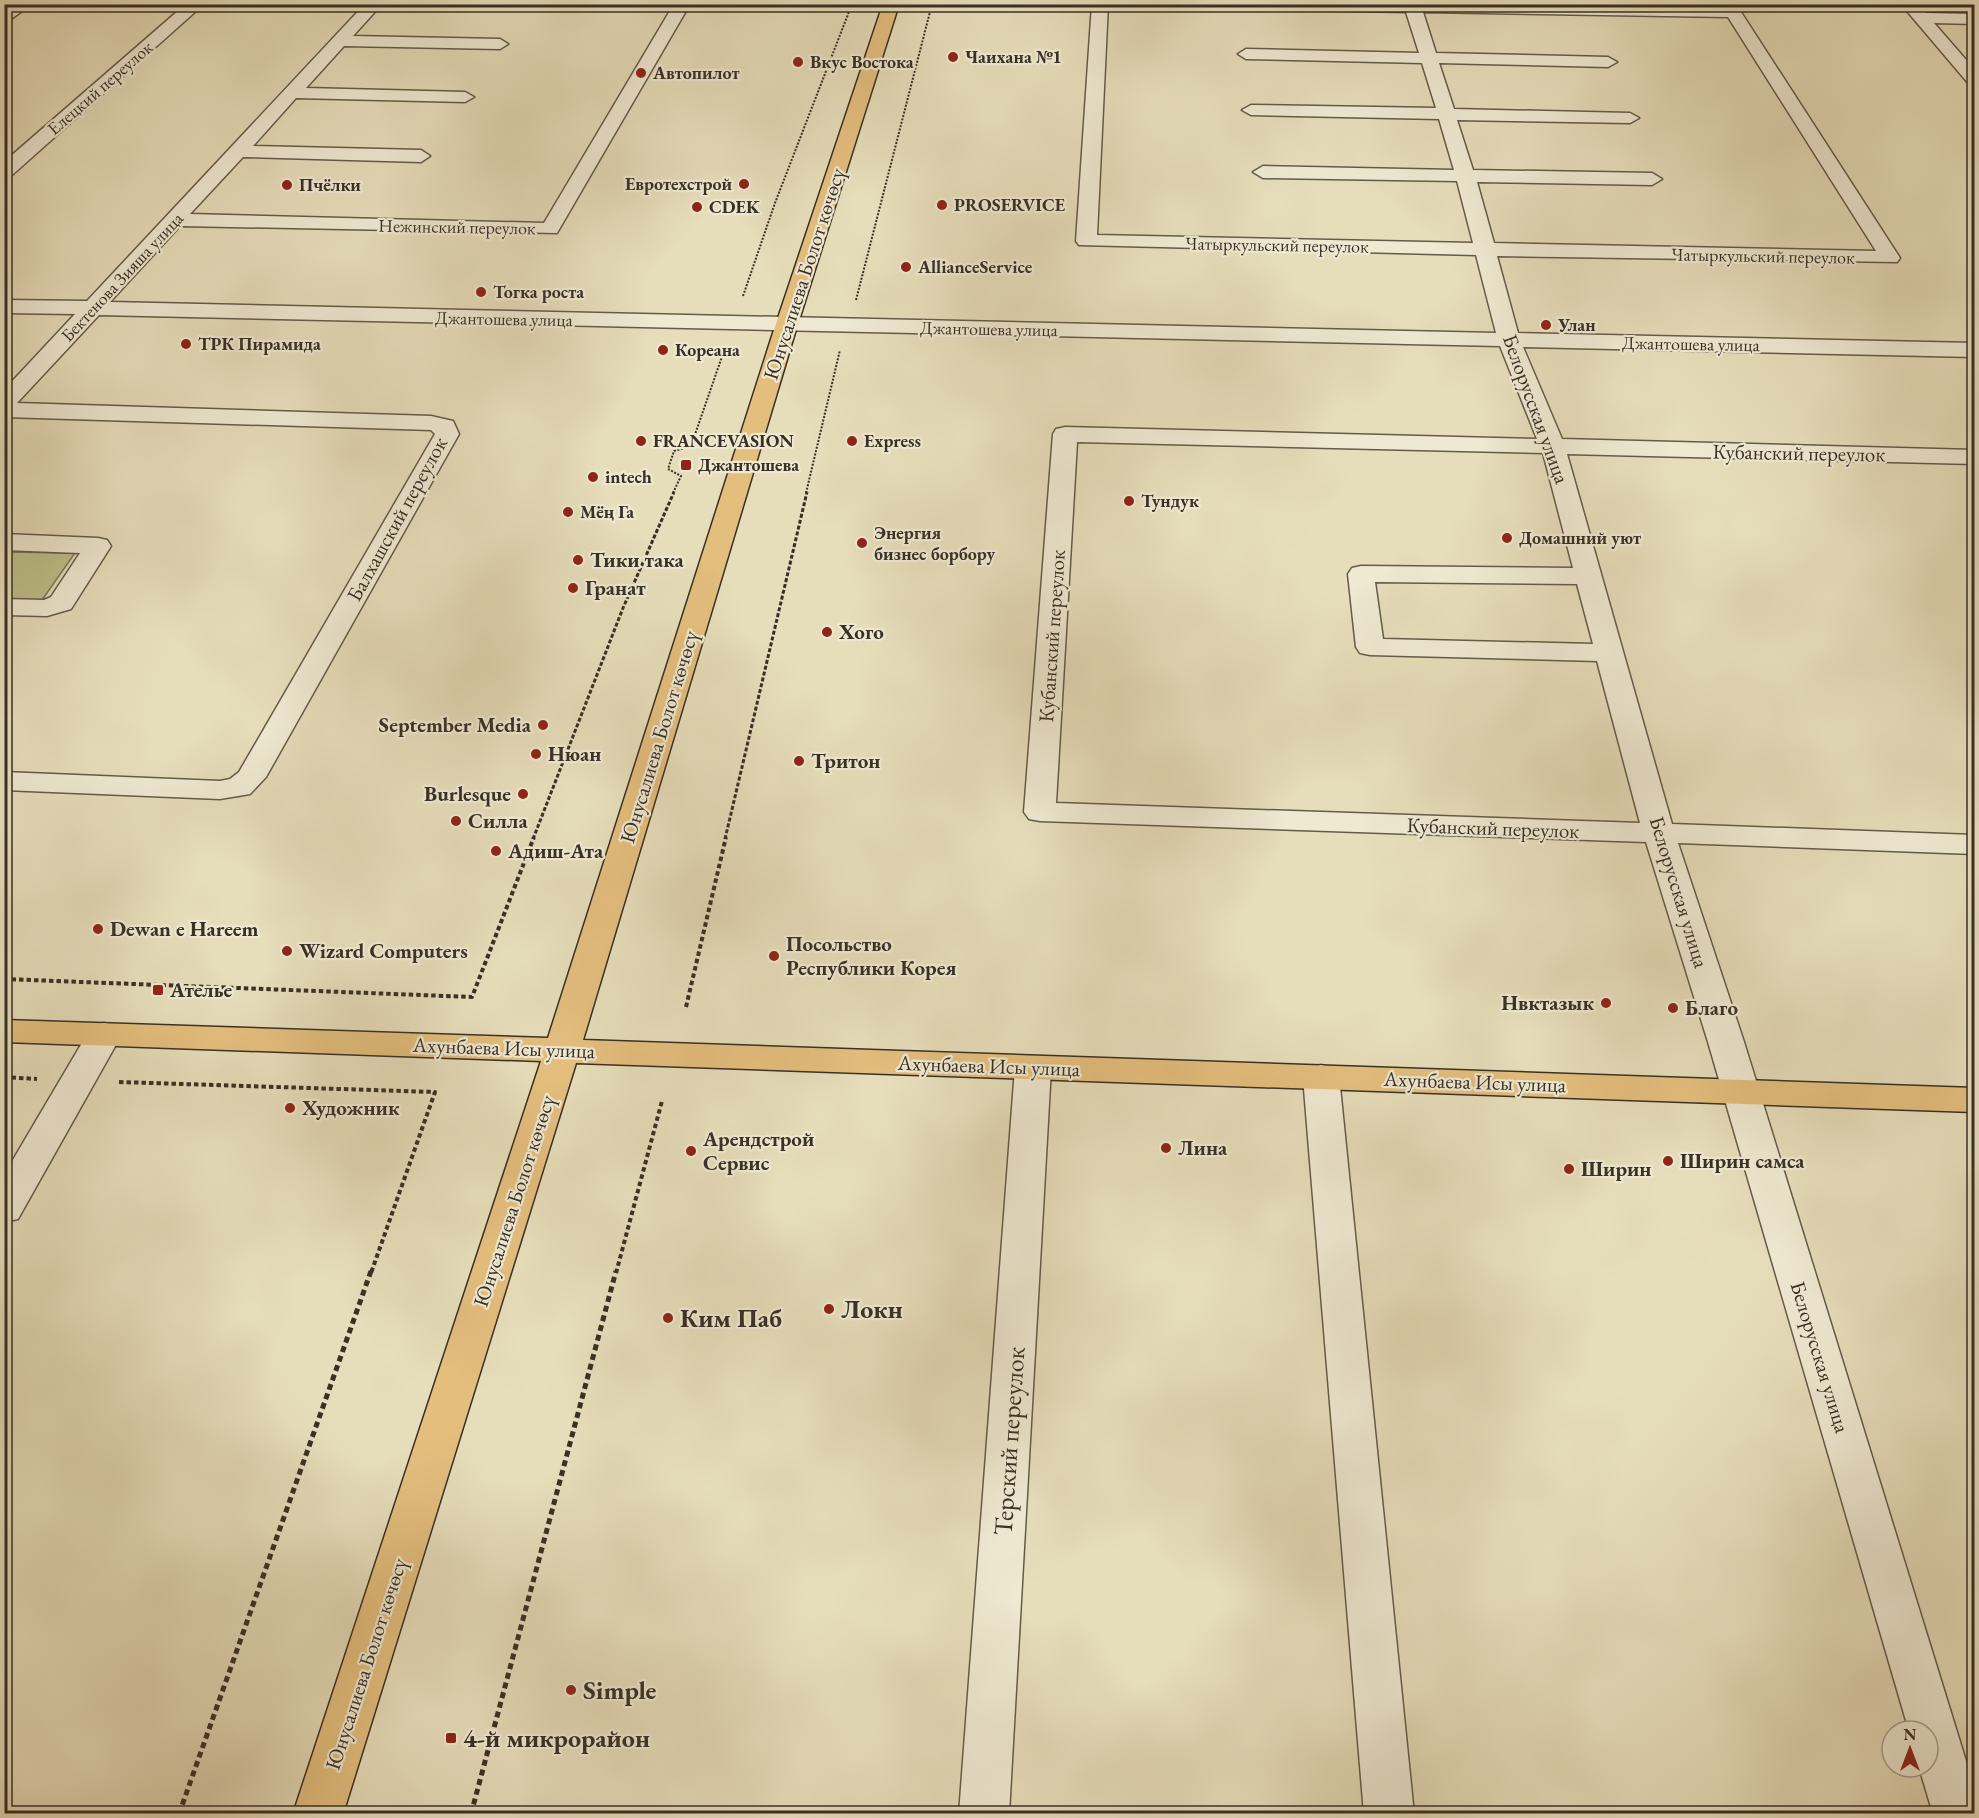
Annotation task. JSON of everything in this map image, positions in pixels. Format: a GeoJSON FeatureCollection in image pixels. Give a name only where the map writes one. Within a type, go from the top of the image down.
{"type":"FeatureCollection","features":[{"type":"Feature","properties":{"kind":"main road","name":"Юнусалиева Болот көчөсү"},"geometry":{"type":"LineString","coordinates":[[318,1814],[562,1051],[787,326],[891,4]]}},
{"type":"Feature","properties":{"kind":"main road","name":"Ахунбаева Исы улица"},"geometry":{"type":"LineString","coordinates":[[4,1031],[1974,1100]]}},
{"type":"Feature","properties":{"kind":"street"},"geometry":{"type":"LineString","coordinates":[[4,19],[24,4]]}},
{"type":"Feature","properties":{"kind":"street","name":"Елецкий переулок"},"geometry":{"type":"LineString","coordinates":[[4,172],[196,4]]}},
{"type":"Feature","properties":{"kind":"street","name":"Бектенова Зияша улица"},"geometry":{"type":"LineString","coordinates":[[4,404],[374,4]]}},
{"type":"Feature","properties":{"kind":"street","name":"Нежинский переулок"},"geometry":{"type":"LineString","coordinates":[[175,220],[550,229],[682,4]]}},
{"type":"Feature","properties":{"kind":"street","name":"Чатыркульский переулок"},"geometry":{"type":"LineString","coordinates":[[1100,4],[1086,241],[1890,258],[1733,12],[1236,4]]}},
{"type":"Feature","properties":{"kind":"street","name":"Белорусская улица"},"geometry":{"type":"LineString","coordinates":[[1413,6],[1466,177],[1509,340],[1553,447],[1659,834],[1740,1092],[1958,1814]]}},
{"type":"Feature","properties":{"kind":"street"},"geometry":{"type":"LineString","coordinates":[[1914,11],[1974,18]]}},
{"type":"Feature","properties":{"kind":"street"},"geometry":{"type":"LineString","coordinates":[[1914,11],[1974,79]]}},
{"type":"Feature","properties":{"kind":"street"},"geometry":{"type":"LineString","coordinates":[[340,41],[500,44]]}},
{"type":"Feature","properties":{"kind":"street"},"geometry":{"type":"LineString","coordinates":[[1245,54],[1608,62]]}},
{"type":"Feature","properties":{"kind":"street"},"geometry":{"type":"LineString","coordinates":[[292,93],[465,97]]}},
{"type":"Feature","properties":{"kind":"street"},"geometry":{"type":"LineString","coordinates":[[1251,110],[1630,118]]}},
{"type":"Feature","properties":{"kind":"street"},"geometry":{"type":"LineString","coordinates":[[238,151],[421,156]]}},
{"type":"Feature","properties":{"kind":"street"},"geometry":{"type":"LineString","coordinates":[[1263,172],[1652,179]]}},
{"type":"Feature","properties":{"kind":"street","name":"Джантошева улица"},"geometry":{"type":"LineString","coordinates":[[4,306],[787,326],[1974,350]]}},
{"type":"Feature","properties":{"kind":"street","name":"Балхашский переулок"},"geometry":{"type":"LineString","coordinates":[[4,410],[431,423],[445,426],[447,434],[251,777],[239,787],[220,790],[4,781]]}},
{"type":"Feature","properties":{"kind":"street","name":"Кубанский переулок"},"geometry":{"type":"LineString","coordinates":[[1974,457],[1065,434],[1040,812],[1974,844]]}},
{"type":"Feature","properties":{"kind":"street"},"geometry":{"type":"LineString","coordinates":[[4,542],[98,546],[61,603],[47,608],[4,607]]}},
{"type":"Feature","properties":{"kind":"street"},"geometry":{"type":"LineString","coordinates":[[1590,576],[1361,574],[1370,647],[1610,653]]}},
{"type":"Feature","properties":{"kind":"street"},"geometry":{"type":"LineString","coordinates":[[4,1209],[104,1034]]}},
{"type":"Feature","properties":{"kind":"street","name":"Терский переулок"},"geometry":{"type":"LineString","coordinates":[[984,1814],[1034,1068]]}},
{"type":"Feature","properties":{"kind":"street"},"geometry":{"type":"LineString","coordinates":[[1321,1077],[1389,1814]]}},
{"type":"Feature","properties":{"kind":"path"},"geometry":{"type":"LineString","coordinates":[[742,300],[775,203],[852,4]]}},
{"type":"Feature","properties":{"kind":"path"},"geometry":{"type":"LineString","coordinates":[[855,301],[932,4]]}},
{"type":"Feature","properties":{"kind":"path"},"geometry":{"type":"LineString","coordinates":[[4,979],[472,997],[614,630],[681,476],[668,469],[674,451],[691,446],[729,339]]}},
{"type":"Feature","properties":{"kind":"path"},"geometry":{"type":"LineString","coordinates":[[686,1006],[841,349]]}},
{"type":"Feature","properties":{"kind":"path"},"geometry":{"type":"LineString","coordinates":[[4,1077],[435,1092],[179,1814]]}},
{"type":"Feature","properties":{"kind":"path"},"geometry":{"type":"LineString","coordinates":[[471,1814],[663,1101]]}},
{"type":"Feature","properties":{"kind":"green space"},"geometry":{"type":"Polygon","coordinates":[[[5,552],[75,553],[40,603],[5,602],[5,552]]]}},
{"type":"Feature","properties":{"kind":"place","name":"Чаихана №1"},"geometry":{"type":"Point","coordinates":[953,57]}},
{"type":"Feature","properties":{"kind":"place","name":"Вкус Востока"},"geometry":{"type":"Point","coordinates":[798,62]}},
{"type":"Feature","properties":{"kind":"place","name":"Автопилот"},"geometry":{"type":"Point","coordinates":[641,73]}},
{"type":"Feature","properties":{"kind":"place","name":"Евротехстрой"},"geometry":{"type":"Point","coordinates":[744,184]}},
{"type":"Feature","properties":{"kind":"place","name":"Пчёлки"},"geometry":{"type":"Point","coordinates":[287,185]}},
{"type":"Feature","properties":{"kind":"place","name":"PROSERVICE"},"geometry":{"type":"Point","coordinates":[942,205]}},
{"type":"Feature","properties":{"kind":"place","name":"CDEK"},"geometry":{"type":"Point","coordinates":[697,207]}},
{"type":"Feature","properties":{"kind":"place","name":"AllianceService"},"geometry":{"type":"Point","coordinates":[906,267]}},
{"type":"Feature","properties":{"kind":"place","name":"Тогка роста"},"geometry":{"type":"Point","coordinates":[481,292]}},
{"type":"Feature","properties":{"kind":"place","name":"Улан"},"geometry":{"type":"Point","coordinates":[1546,325]}},
{"type":"Feature","properties":{"kind":"place","name":"ТРК Пирамида"},"geometry":{"type":"Point","coordinates":[186,344]}},
{"type":"Feature","properties":{"kind":"place","name":"Кореана"},"geometry":{"type":"Point","coordinates":[663,350]}},
{"type":"Feature","properties":{"kind":"place","name":"FRANCEVASION"},"geometry":{"type":"Point","coordinates":[641,441]}},
{"type":"Feature","properties":{"kind":"place","name":"Express"},"geometry":{"type":"Point","coordinates":[852,441]}},
{"type":"Feature","properties":{"kind":"place","name":"Джантошева"},"geometry":{"type":"Point","coordinates":[686,465]}},
{"type":"Feature","properties":{"kind":"place","name":"intech"},"geometry":{"type":"Point","coordinates":[593,477]}},
{"type":"Feature","properties":{"kind":"place","name":"Тундук"},"geometry":{"type":"Point","coordinates":[1129,501]}},
{"type":"Feature","properties":{"kind":"place","name":"Мёң Га"},"geometry":{"type":"Point","coordinates":[568,512]}},
{"type":"Feature","properties":{"kind":"place","name":"Домашний уют"},"geometry":{"type":"Point","coordinates":[1507,538]}},
{"type":"Feature","properties":{"kind":"place","name":"Энергия бизнес борбору"},"geometry":{"type":"Point","coordinates":[862,543]}},
{"type":"Feature","properties":{"kind":"place","name":"Тики така"},"geometry":{"type":"Point","coordinates":[578,560]}},
{"type":"Feature","properties":{"kind":"place","name":"Гранат"},"geometry":{"type":"Point","coordinates":[573,588]}},
{"type":"Feature","properties":{"kind":"place","name":"Хого"},"geometry":{"type":"Point","coordinates":[827,632]}},
{"type":"Feature","properties":{"kind":"place","name":"September Media"},"geometry":{"type":"Point","coordinates":[543,725]}},
{"type":"Feature","properties":{"kind":"place","name":"Нюан"},"geometry":{"type":"Point","coordinates":[536,754]}},
{"type":"Feature","properties":{"kind":"place","name":"Тритон"},"geometry":{"type":"Point","coordinates":[799,761]}},
{"type":"Feature","properties":{"kind":"place","name":"Burlesque"},"geometry":{"type":"Point","coordinates":[523,794]}},
{"type":"Feature","properties":{"kind":"place","name":"Силла"},"geometry":{"type":"Point","coordinates":[456,821]}},
{"type":"Feature","properties":{"kind":"place","name":"Адиш-Ата"},"geometry":{"type":"Point","coordinates":[496,851]}},
{"type":"Feature","properties":{"kind":"place","name":"Dewan e Hareem"},"geometry":{"type":"Point","coordinates":[98,929]}},
{"type":"Feature","properties":{"kind":"place","name":"Wizard Computers"},"geometry":{"type":"Point","coordinates":[287,951]}},
{"type":"Feature","properties":{"kind":"place","name":"Посольство Республики Корея"},"geometry":{"type":"Point","coordinates":[774,956]}},
{"type":"Feature","properties":{"kind":"place","name":"Ателье"},"geometry":{"type":"Point","coordinates":[158,990]}},
{"type":"Feature","properties":{"kind":"place","name":"Нвктазык"},"geometry":{"type":"Point","coordinates":[1606,1003]}},
{"type":"Feature","properties":{"kind":"place","name":"Благо"},"geometry":{"type":"Point","coordinates":[1673,1008]}},
{"type":"Feature","properties":{"kind":"place","name":"Художник"},"geometry":{"type":"Point","coordinates":[290,1108]}},
{"type":"Feature","properties":{"kind":"place","name":"Лина"},"geometry":{"type":"Point","coordinates":[1166,1148]}},
{"type":"Feature","properties":{"kind":"place","name":"Арендстрой Сервис"},"geometry":{"type":"Point","coordinates":[691,1151]}},
{"type":"Feature","properties":{"kind":"place","name":"Ширин самса"},"geometry":{"type":"Point","coordinates":[1668,1161]}},
{"type":"Feature","properties":{"kind":"place","name":"Ширин"},"geometry":{"type":"Point","coordinates":[1569,1169]}},
{"type":"Feature","properties":{"kind":"place","name":"Локн"},"geometry":{"type":"Point","coordinates":[829,1309]}},
{"type":"Feature","properties":{"kind":"place","name":"Ким Паб"},"geometry":{"type":"Point","coordinates":[668,1318]}},
{"type":"Feature","properties":{"kind":"place","name":"Simple"},"geometry":{"type":"Point","coordinates":[571,1690]}},
{"type":"Feature","properties":{"kind":"place","name":"4-й микрорайон"},"geometry":{"type":"Point","coordinates":[451,1738]}}]}
